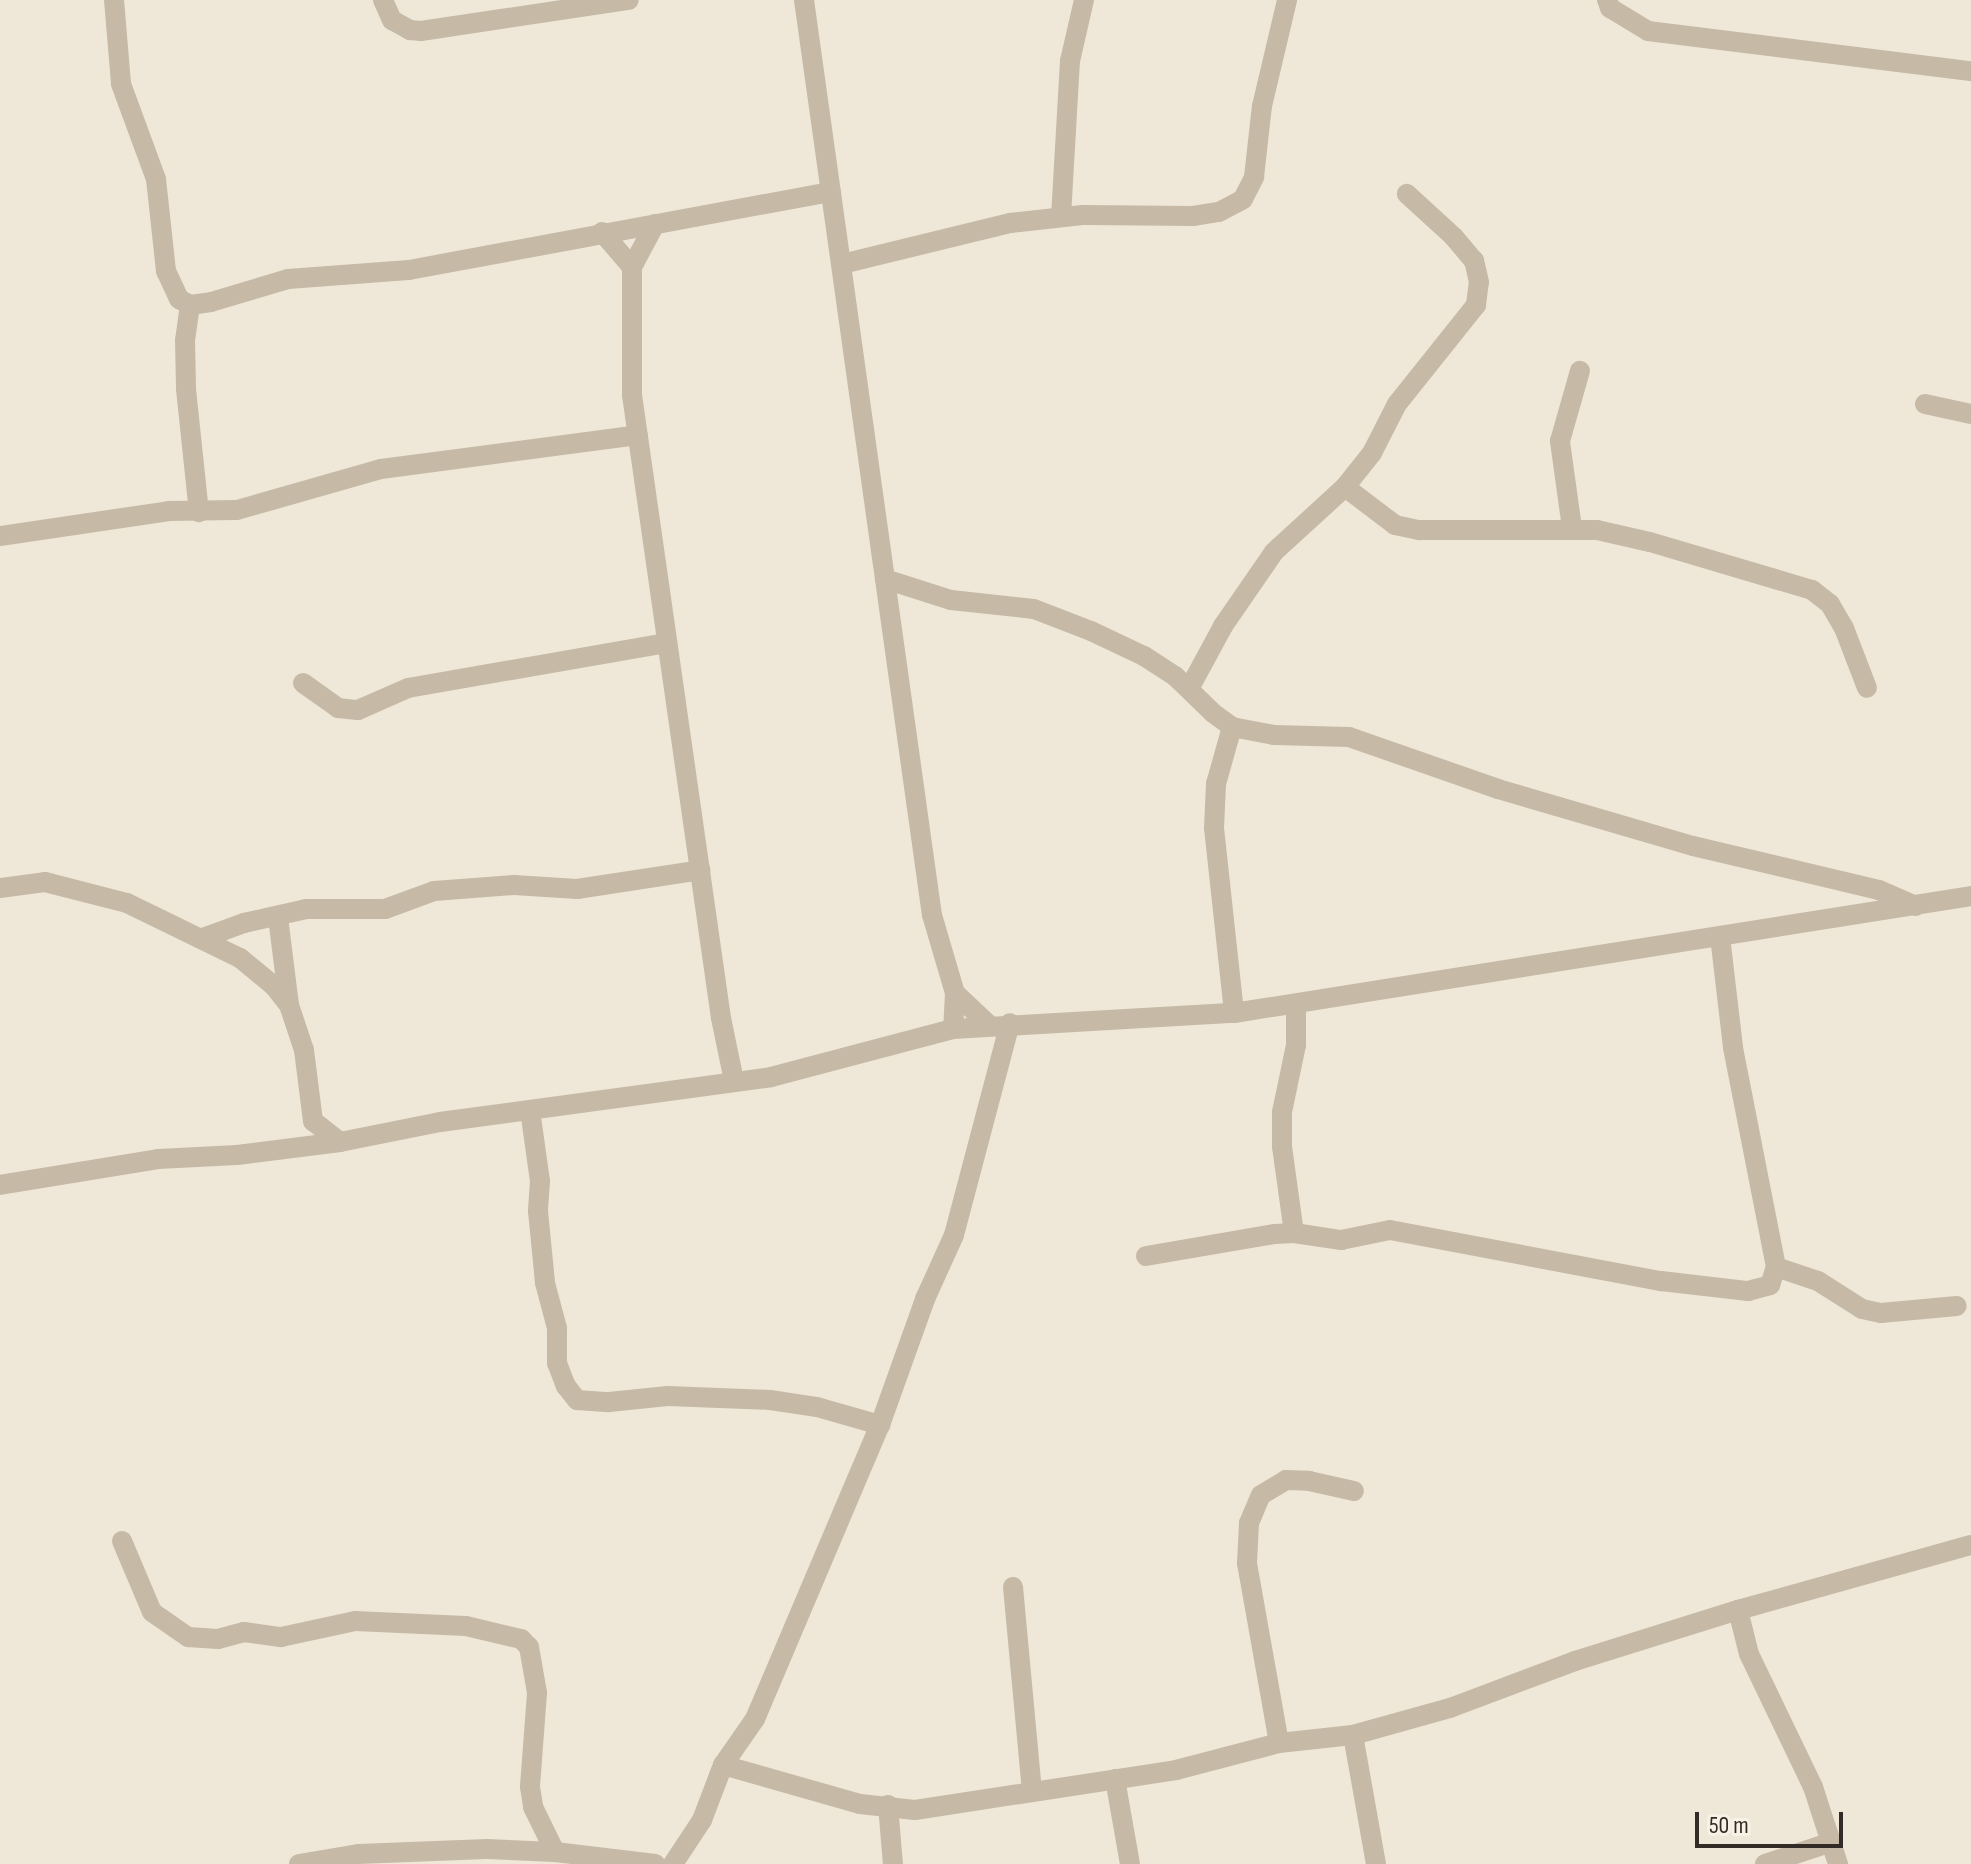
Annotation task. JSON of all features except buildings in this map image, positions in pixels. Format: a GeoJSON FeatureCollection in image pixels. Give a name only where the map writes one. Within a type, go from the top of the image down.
{"type":"FeatureCollection","features":[{"type":"Feature","properties":{"kind":"street"},"geometry":{"type":"LineString","coordinates":[[114,0],[121,84],[156,179],[166,271],[179,299],[190,305],[211,302],[288,279],[409,270],[831,192]]}},
{"type":"Feature","properties":{"kind":"street"},"geometry":{"type":"LineString","coordinates":[[383,0],[392,20],[410,30],[421,31],[523,13],[562,13],[594,3],[629,0]]}},
{"type":"Feature","properties":{"kind":"street"},"geometry":{"type":"LineString","coordinates":[[804,0],[932,915],[955,993],[953,1029]]}},
{"type":"Feature","properties":{"kind":"street"},"geometry":{"type":"LineString","coordinates":[[1061,217],[1070,61],[1084,0]]}},
{"type":"Feature","properties":{"kind":"street"},"geometry":{"type":"LineString","coordinates":[[842,264],[1010,223],[1061,217],[1193,216],[1219,212],[1243,199],[1254,177],[1262,106],[1287,0]]}},
{"type":"Feature","properties":{"kind":"street"},"geometry":{"type":"LineString","coordinates":[[1607,0],[1610,8],[1648,31],[1971,71]]}},
{"type":"Feature","properties":{"kind":"street"},"geometry":{"type":"LineString","coordinates":[[1189,689],[1223,626],[1274,552],[1345,487],[1372,453],[1397,404],[1476,305],[1479,282],[1474,261],[1454,237],[1407,194]]}},
{"type":"Feature","properties":{"kind":"street"},"geometry":{"type":"LineString","coordinates":[[655,224],[632,267],[632,395],[721,1018],[734,1081]]}},
{"type":"Feature","properties":{"kind":"street"},"geometry":{"type":"LineString","coordinates":[[602,232],[632,267]]}},
{"type":"Feature","properties":{"kind":"street"},"geometry":{"type":"LineString","coordinates":[[190,305],[185,340],[186,389],[199,512]]}},
{"type":"Feature","properties":{"kind":"street"},"geometry":{"type":"LineString","coordinates":[[1572,528],[1560,441],[1580,371]]}},
{"type":"Feature","properties":{"kind":"street"},"geometry":{"type":"LineString","coordinates":[[1925,404],[1971,414]]}},
{"type":"Feature","properties":{"kind":"street"},"geometry":{"type":"LineString","coordinates":[[0,536],[57,531],[169,511],[237,510],[381,469],[638,435]]}},
{"type":"Feature","properties":{"kind":"street"},"geometry":{"type":"LineString","coordinates":[[1345,487],[1395,525],[1419,530],[1572,528],[1650,542],[1812,590],[1830,604],[1844,628],[1867,688]]}},
{"type":"Feature","properties":{"kind":"street"},"geometry":{"type":"LineString","coordinates":[[885,579],[951,600],[1034,609],[1144,656],[1189,689],[1232,727],[1274,735],[1349,737],[1498,789],[1693,846],[1879,890],[1916,906]]}},
{"type":"Feature","properties":{"kind":"street"},"geometry":{"type":"LineString","coordinates":[[303,683],[338,708],[358,710],[408,688],[667,643]]}},
{"type":"Feature","properties":{"kind":"street"},"geometry":{"type":"LineString","coordinates":[[1232,727],[1216,784],[1214,828],[1234,1013]]}},
{"type":"Feature","properties":{"kind":"street"},"geometry":{"type":"LineString","coordinates":[[203,938],[244,923],[319,908],[385,909],[434,891],[482,886],[566,889],[701,870]]}},
{"type":"Feature","properties":{"kind":"street"},"geometry":{"type":"LineString","coordinates":[[0,888],[33,882],[71,887],[127,903],[240,958],[274,986],[289,1005]]}},
{"type":"Feature","properties":{"kind":"street"},"geometry":{"type":"LineString","coordinates":[[0,1185],[158,1159],[237,1155],[340,1142],[440,1122],[771,1077],[953,1029],[1234,1013],[1971,896]]}},
{"type":"Feature","properties":{"kind":"street"},"geometry":{"type":"LineString","coordinates":[[278,917],[289,1005],[304,1050],[313,1121],[340,1142]]}},
{"type":"Feature","properties":{"kind":"street"},"geometry":{"type":"LineString","coordinates":[[1146,1256],[1294,1233],[1341,1240],[1401,1230],[1661,1281],[1748,1291],[1770,1285],[1776,1267],[1733,1047],[1720,937]]}},
{"type":"Feature","properties":{"kind":"street"},"geometry":{"type":"LineString","coordinates":[[955,993],[1000,1025]]}},
{"type":"Feature","properties":{"kind":"street"},"geometry":{"type":"LineString","coordinates":[[1294,1233],[1282,1147],[1282,1112],[1296,1045],[1296,1004]]}},
{"type":"Feature","properties":{"kind":"street"},"geometry":{"type":"LineString","coordinates":[[673,1864],[702,1820],[723,1765],[755,1719],[880,1425],[925,1299],[954,1235],[1000,1025]]}},
{"type":"Feature","properties":{"kind":"street"},"geometry":{"type":"LineString","coordinates":[[530,1110],[540,1181],[538,1211],[545,1283],[557,1328],[557,1363],[566,1386],[577,1400],[609,1402],[668,1396],[770,1400],[817,1407],[880,1425]]}},
{"type":"Feature","properties":{"kind":"street"},"geometry":{"type":"LineString","coordinates":[[1776,1267],[1818,1281],[1862,1309],[1881,1313],[1957,1306]]}},
{"type":"Feature","properties":{"kind":"street"},"geometry":{"type":"LineString","coordinates":[[1279,1743],[1247,1563],[1249,1523],[1261,1495],[1286,1480],[1309,1481],[1354,1491]]}},
{"type":"Feature","properties":{"kind":"street"},"geometry":{"type":"LineString","coordinates":[[122,1541],[152,1612],[188,1637],[218,1639],[244,1632],[281,1637],[355,1621],[466,1626],[521,1639],[529,1647],[537,1693],[531,1775],[533,1807],[555,1852]]}},
{"type":"Feature","properties":{"kind":"street"},"geometry":{"type":"LineString","coordinates":[[723,1765],[860,1804],[915,1810],[1176,1770],[1279,1743],[1353,1735],[1450,1708],[1575,1661],[1738,1610],[1971,1545]]}},
{"type":"Feature","properties":{"kind":"street"},"geometry":{"type":"LineString","coordinates":[[1013,1587],[1032,1790]]}},
{"type":"Feature","properties":{"kind":"street"},"geometry":{"type":"LineString","coordinates":[[1738,1610],[1749,1654],[1813,1787],[1838,1864]]}},
{"type":"Feature","properties":{"kind":"street"},"geometry":{"type":"LineString","coordinates":[[1353,1735],[1376,1864]]}},
{"type":"Feature","properties":{"kind":"street"},"geometry":{"type":"LineString","coordinates":[[1115,1779],[1130,1864]]}},
{"type":"Feature","properties":{"kind":"street"},"geometry":{"type":"LineString","coordinates":[[888,1805],[893,1864]]}},
{"type":"Feature","properties":{"kind":"street"},"geometry":{"type":"LineString","coordinates":[[1765,1864],[1832,1842]]}},
{"type":"Feature","properties":{"kind":"street"},"geometry":{"type":"LineString","coordinates":[[299,1864],[358,1854],[487,1849],[555,1852],[655,1864]]}}]}
